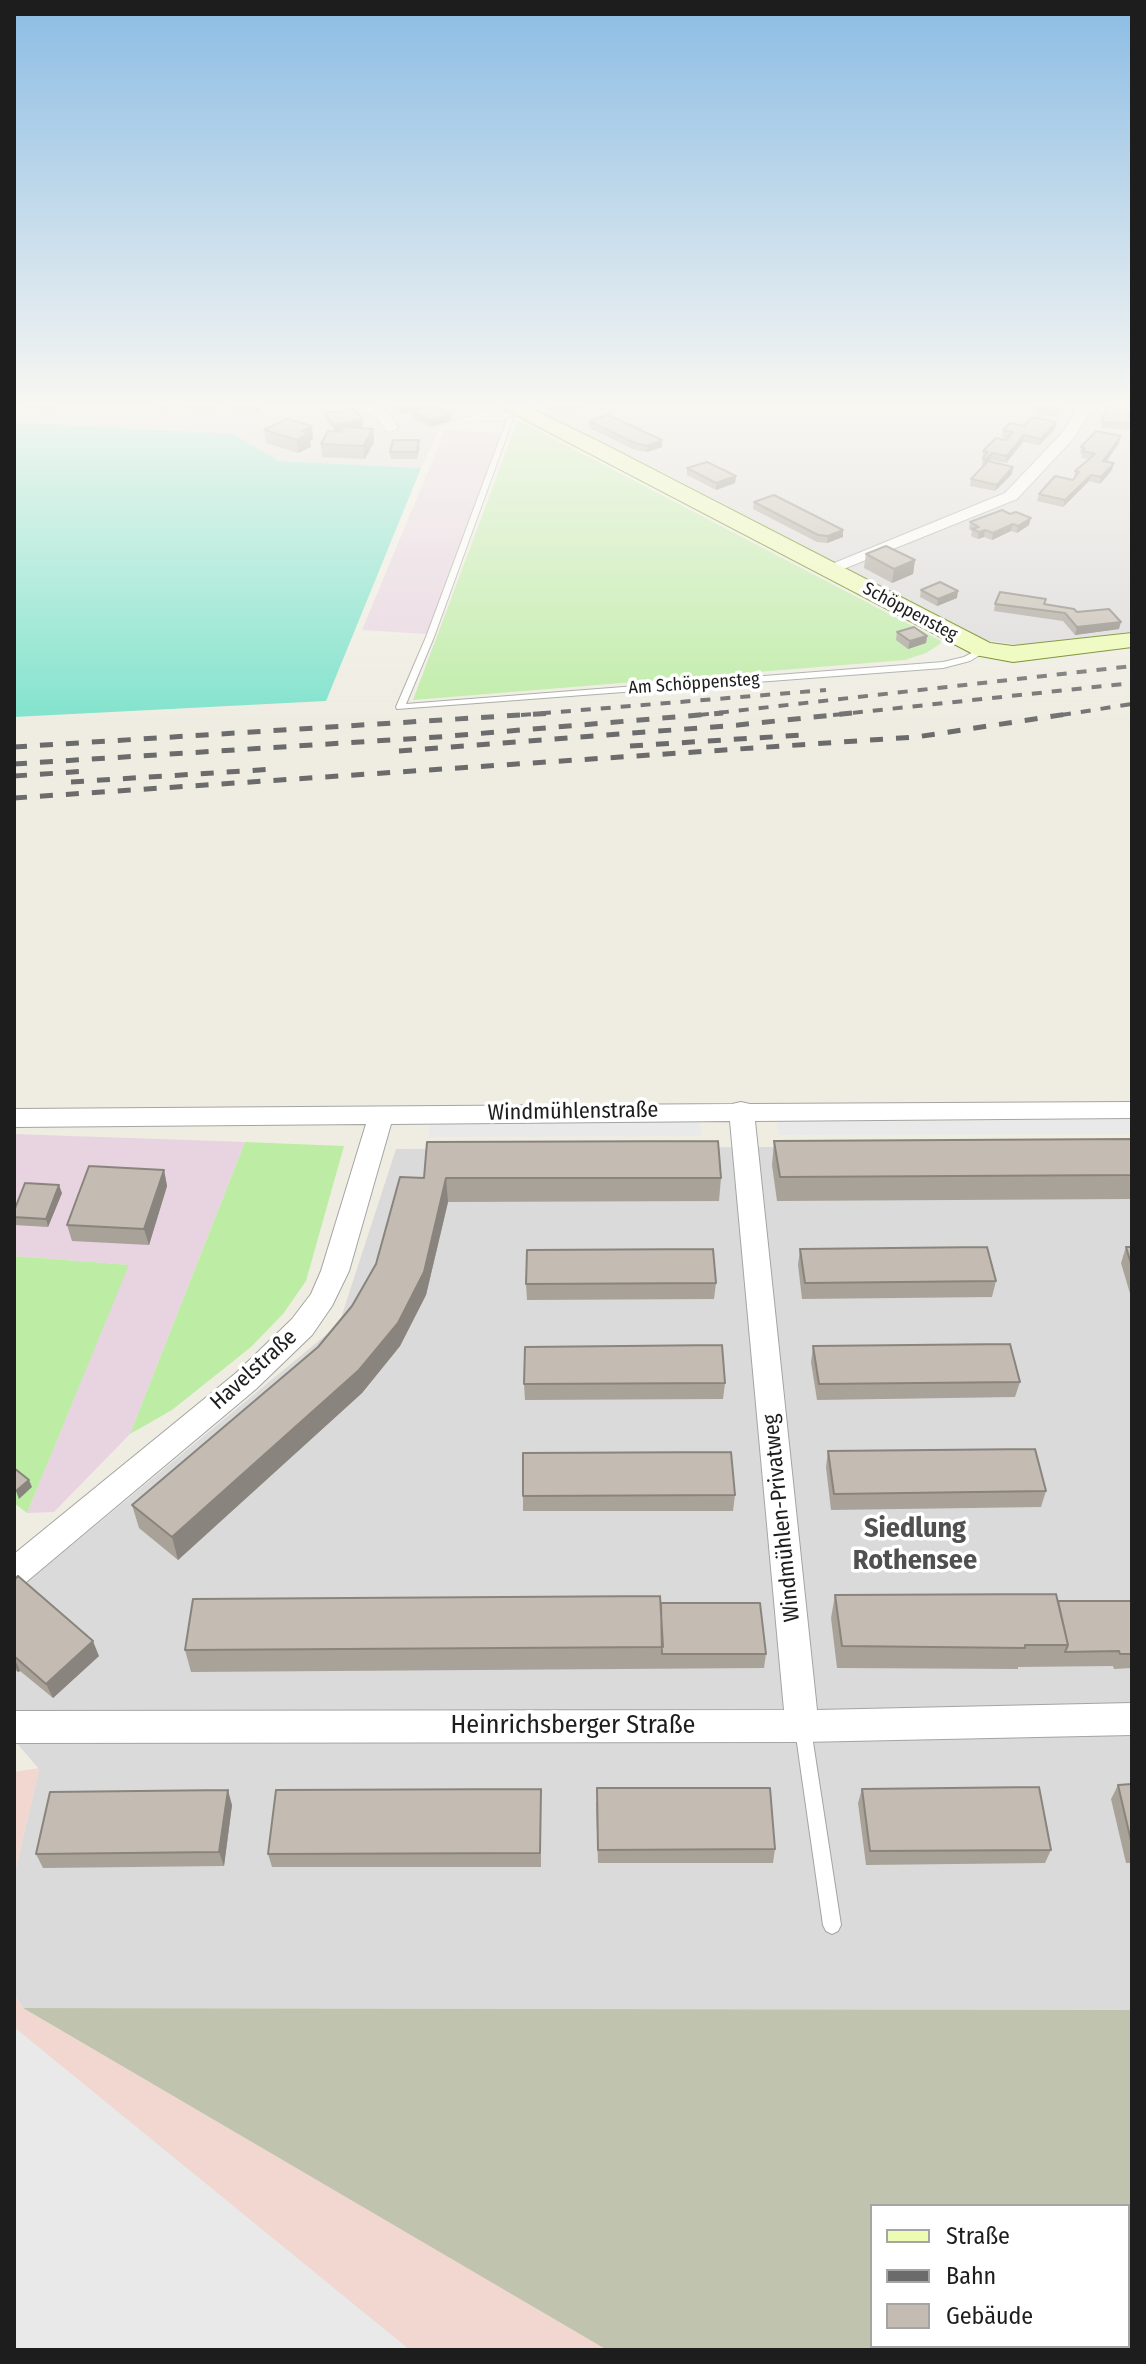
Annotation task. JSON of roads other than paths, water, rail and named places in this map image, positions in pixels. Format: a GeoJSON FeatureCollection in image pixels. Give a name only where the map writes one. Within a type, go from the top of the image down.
{"type":"FeatureCollection","features":[{"type":"Feature","properties":{"kind":"street","name":"Schöppensteg"},"geometry":{"type":"LineString","coordinates":[[719,514],[830,568],[984,650],[1020,654],[1132,640]]}},
{"type":"Feature","properties":{"kind":"street"},"geometry":{"type":"LineString","coordinates":[[830,568],[965,514]]}},
{"type":"Feature","properties":{"kind":"street","name":"Windmühlenstraße"},"geometry":{"type":"LineString","coordinates":[[14,1118],[741,1110],[1132,1110]]}},
{"type":"Feature","properties":{"kind":"street","name":"Windmühlen-Privatweg"},"geometry":{"type":"LineString","coordinates":[[741,1110],[802,1726]]}},
{"type":"Feature","properties":{"kind":"street","name":"Havelstraße"},"geometry":{"type":"LineString","coordinates":[[19,1559],[246,1381],[302,1327],[322,1299],[335,1271],[381,1114]]}},
{"type":"Feature","properties":{"kind":"street","name":"Heinrichsberger Straße"},"geometry":{"type":"LineString","coordinates":[[14,1727],[802,1726],[1132,1719]]}},
{"type":"Feature","properties":{"kind":"lane","name":"Am Schöppensteg"},"geometry":{"type":"LineString","coordinates":[[472,514],[430,637],[400,707],[943,665],[967,659],[984,650]]}},
{"type":"Feature","properties":{"kind":"lane","name":"Windmühlen-Privatweg"},"geometry":{"type":"LineString","coordinates":[[802,1726],[832,1925]]}},
{"type":"Feature","properties":{"kind":"railway"},"geometry":{"type":"LineString","coordinates":[[699,715],[1132,666]]}},
{"type":"Feature","properties":{"kind":"railway"},"geometry":{"type":"LineString","coordinates":[[833,715],[1132,683]]}},
{"type":"Feature","properties":{"kind":"railway"},"geometry":{"type":"LineString","coordinates":[[523,715],[826,690]]}},
{"type":"Feature","properties":{"kind":"railway"},"geometry":{"type":"LineString","coordinates":[[1069,714],[1132,704]]}},
{"type":"Feature","properties":{"kind":"railway"},"geometry":{"type":"LineString","coordinates":[[523,715],[552,713]]}},
{"type":"Feature","properties":{"kind":"railway"},"geometry":{"type":"LineString","coordinates":[[14,764],[438,737],[723,713]]}},
{"type":"Feature","properties":{"kind":"railway"},"geometry":{"type":"LineString","coordinates":[[833,715],[852,713]]}},
{"type":"Feature","properties":{"kind":"railway"},"geometry":{"type":"LineString","coordinates":[[1069,714],[1074,713]]}},
{"type":"Feature","properties":{"kind":"railway"},"geometry":{"type":"LineString","coordinates":[[14,798],[916,737],[1069,714]]}},
{"type":"Feature","properties":{"kind":"railway"},"geometry":{"type":"LineString","coordinates":[[1061,715],[1069,714]]}},
{"type":"Feature","properties":{"kind":"railway"},"geometry":{"type":"LineString","coordinates":[[14,747],[523,715]]}},
{"type":"Feature","properties":{"kind":"railway"},"geometry":{"type":"LineString","coordinates":[[399,751],[833,715]]}},
{"type":"Feature","properties":{"kind":"railway"},"geometry":{"type":"LineString","coordinates":[[630,746],[802,735]]}},
{"type":"Feature","properties":{"kind":"railway"},"geometry":{"type":"LineString","coordinates":[[71,782],[275,769]]}},
{"type":"Feature","properties":{"kind":"railway"},"geometry":{"type":"LineString","coordinates":[[14,776],[88,771]]}},
{"type":"Feature","properties":{"kind":"district","name":"Siedlung Rothensee"},"geometry":{"type":"Point","coordinates":[915,1545]}}]}
